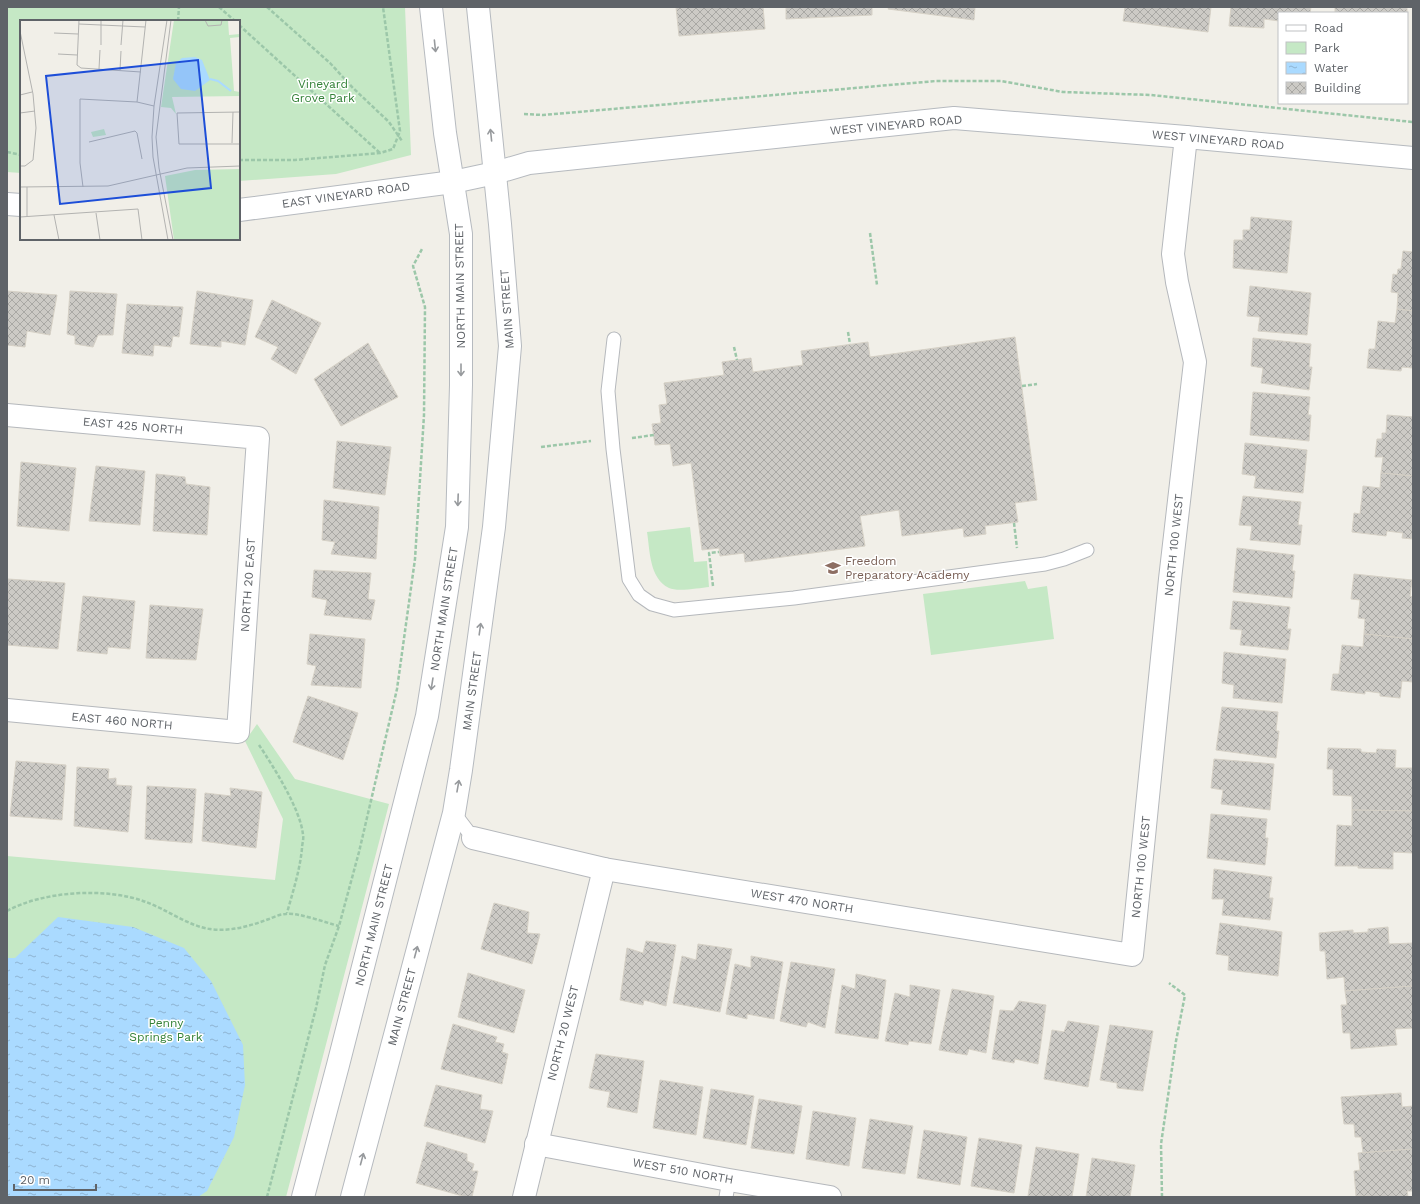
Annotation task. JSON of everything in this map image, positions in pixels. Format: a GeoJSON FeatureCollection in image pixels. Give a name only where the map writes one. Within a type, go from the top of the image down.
{"type":"FeatureCollection","features":[{"type":"Feature","properties":{"kind":"street","name":"NORTH MAIN STREET"},"geometry":{"type":"LineString","coordinates":[[303,1197],[427,716],[457,527],[461,385],[461,242],[445,133],[431,7]]}},
{"type":"Feature","properties":{"kind":"street"},"geometry":{"type":"LineString","coordinates":[[478,7],[495,173]]}},
{"type":"Feature","properties":{"kind":"street","name":"WEST VINEYARD ROAD"},"geometry":{"type":"LineString","coordinates":[[453,182],[536,162],[954,118],[1186,137],[1413,158]]}},
{"type":"Feature","properties":{"kind":"street","name":"NORTH 100 WEST"},"geometry":{"type":"LineString","coordinates":[[1132,954],[1170,579],[1195,362],[1177,282],[1173,254],[1186,137]]}},
{"type":"Feature","properties":{"kind":"street","name":"MAIN STREET"},"geometry":{"type":"LineString","coordinates":[[352,1197],[454,813],[461,770],[494,527],[510,346],[495,173]]}},
{"type":"Feature","properties":{"kind":"street","name":"EAST VINEYARD ROAD"},"geometry":{"type":"LineString","coordinates":[[240,210],[453,182]]}},
{"type":"Feature","properties":{"kind":"street"},"geometry":{"type":"LineString","coordinates":[[7,204],[20,205]]}},
{"type":"Feature","properties":{"kind":"street","name":"EAST 425 NORTH"},"geometry":{"type":"LineString","coordinates":[[7,415],[258,438]]}},
{"type":"Feature","properties":{"kind":"street","name":"NORTH 20 EAST"},"geometry":{"type":"LineString","coordinates":[[238,732],[258,438]]}},
{"type":"Feature","properties":{"kind":"street","name":"EAST 460 NORTH"},"geometry":{"type":"LineString","coordinates":[[7,710],[238,732]]}},
{"type":"Feature","properties":{"kind":"street","name":"WEST 470 NORTH"},"geometry":{"type":"LineString","coordinates":[[473,838],[604,869],[1132,954]]}},
{"type":"Feature","properties":{"kind":"street","name":"NORTH 20 WEST"},"geometry":{"type":"LineString","coordinates":[[524,1197],[604,869]]}},
{"type":"Feature","properties":{"kind":"street","name":"WEST 510 NORTH"},"geometry":{"type":"LineString","coordinates":[[536,1144],[727,1189],[830,1197]]}},
{"type":"Feature","properties":{"kind":"lane"},"geometry":{"type":"LineString","coordinates":[[614,338],[608,390],[613,449],[629,579],[639,595],[652,604],[674,610],[794,598],[1045,564],[1064,559],[1087,550]]}},
{"type":"Feature","properties":{"kind":"lane"},"geometry":{"type":"LineString","coordinates":[[454,813],[473,838]]}},
{"type":"Feature","properties":{"kind":"path"},"geometry":{"type":"LineString","coordinates":[[178,20],[179,7]]}},
{"type":"Feature","properties":{"kind":"path"},"geometry":{"type":"LineString","coordinates":[[220,7],[234,20]]}},
{"type":"Feature","properties":{"kind":"path"},"geometry":{"type":"LineString","coordinates":[[267,7],[330,63],[353,88],[389,122],[402,141]]}},
{"type":"Feature","properties":{"kind":"path"},"geometry":{"type":"LineString","coordinates":[[240,160],[295,160],[380,153],[392,149],[400,131],[383,7]]}},
{"type":"Feature","properties":{"kind":"path"},"geometry":{"type":"LineString","coordinates":[[240,26],[380,153]]}},
{"type":"Feature","properties":{"kind":"path"},"geometry":{"type":"LineString","coordinates":[[7,152],[20,155]]}},
{"type":"Feature","properties":{"kind":"path"},"geometry":{"type":"LineString","coordinates":[[870,233],[877,285]]}},
{"type":"Feature","properties":{"kind":"path"},"geometry":{"type":"LineString","coordinates":[[267,1197],[314,1015],[325,964],[339,926],[361,845],[397,690],[415,559],[424,415],[425,307],[413,266],[422,249]]}},
{"type":"Feature","properties":{"kind":"path"},"geometry":{"type":"LineString","coordinates":[[848,332],[850,344]]}},
{"type":"Feature","properties":{"kind":"path"},"geometry":{"type":"LineString","coordinates":[[734,347],[736,360]]}},
{"type":"Feature","properties":{"kind":"path"},"geometry":{"type":"LineString","coordinates":[[1022,386],[1037,384]]}},
{"type":"Feature","properties":{"kind":"path"},"geometry":{"type":"LineString","coordinates":[[629,438],[654,435]]}},
{"type":"Feature","properties":{"kind":"path"},"geometry":{"type":"LineString","coordinates":[[541,447],[598,441]]}},
{"type":"Feature","properties":{"kind":"path"},"geometry":{"type":"LineString","coordinates":[[1014,522],[1017,550]]}},
{"type":"Feature","properties":{"kind":"path"},"geometry":{"type":"LineString","coordinates":[[714,590],[709,553],[720,552]]}},
{"type":"Feature","properties":{"kind":"path"},"geometry":{"type":"LineString","coordinates":[[258,743],[284,786],[298,816],[303,835],[301,859],[287,913]]}},
{"type":"Feature","properties":{"kind":"path"},"geometry":{"type":"LineString","coordinates":[[7,911],[45,898],[68,894],[95,892],[145,901],[188,922],[210,929],[238,929],[287,913],[339,926]]}},
{"type":"Feature","properties":{"kind":"path"},"geometry":{"type":"LineString","coordinates":[[1162,1197],[1161,1144],[1176,1041],[1185,995],[1169,983]]}},
{"type":"Feature","properties":{"kind":"green space","name":"Vineyard Grove Park"},"geometry":{"type":"Polygon","coordinates":[[[7,7],[405,7],[411,155],[336,174],[240,181],[240,20],[20,20],[20,173],[7,172],[7,7]]]}},
{"type":"Feature","properties":{"kind":"green space"},"geometry":{"type":"Polygon","coordinates":[[[690,527],[694,562],[707,561],[709,587],[677,590],[669,588],[662,583],[654,571],[647,532],[690,527]]]}},
{"type":"Feature","properties":{"kind":"green space"},"geometry":{"type":"Polygon","coordinates":[[[1025,581],[1028,589],[1047,586],[1054,639],[931,655],[923,594],[1025,581]]]}},
{"type":"Feature","properties":{"kind":"green space","name":"Penny Springs Park"},"geometry":{"type":"Polygon","coordinates":[[[257,724],[295,779],[389,804],[286,1197],[7,1197],[7,856],[275,880],[283,819],[245,741],[257,724]]]}},
{"type":"Feature","properties":{"kind":"water"},"geometry":{"type":"Polygon","coordinates":[[[58,917],[133,927],[184,948],[211,981],[243,1045],[245,1085],[234,1137],[207,1191],[198,1197],[7,1197],[7,958],[15,958],[58,917]]]}},
{"type":"Feature","properties":{"kind":"building"},"geometry":{"type":"Polygon","coordinates":[[[676,7],[763,7],[765,29],[679,36],[676,7]]]}},
{"type":"Feature","properties":{"kind":"building"},"geometry":{"type":"Polygon","coordinates":[[[786,7],[872,7],[872,15],[786,19],[786,7]]]}},
{"type":"Feature","properties":{"kind":"building"},"geometry":{"type":"Polygon","coordinates":[[[889,7],[975,7],[974,20],[888,9],[889,7]]]}},
{"type":"Feature","properties":{"kind":"building"},"geometry":{"type":"Polygon","coordinates":[[[1125,7],[1211,7],[1208,32],[1123,21],[1125,7]]]}},
{"type":"Feature","properties":{"kind":"building"},"geometry":{"type":"Polygon","coordinates":[[[1231,7],[1311,7],[1310,12],[1278,12],[1278,21],[1264,19],[1264,28],[1229,26],[1231,7]]]}},
{"type":"Feature","properties":{"kind":"building"},"geometry":{"type":"Polygon","coordinates":[[[1335,7],[1407,7],[1407,12],[1335,12],[1335,7]]]}},
{"type":"Feature","properties":{"kind":"building"},"geometry":{"type":"Polygon","coordinates":[[[1251,217],[1292,221],[1287,273],[1233,268],[1234,240],[1243,240],[1243,230],[1250,230],[1251,217]]]}},
{"type":"Feature","properties":{"kind":"building"},"geometry":{"type":"Polygon","coordinates":[[[1403,251],[1413,252],[1413,311],[1397,309],[1398,293],[1391,292],[1393,274],[1397,275],[1398,269],[1401,269],[1403,251]]]}},
{"type":"Feature","properties":{"kind":"building"},"geometry":{"type":"Polygon","coordinates":[[[1250,286],[1311,293],[1307,335],[1258,331],[1260,317],[1247,316],[1250,286]]]}},
{"type":"Feature","properties":{"kind":"building"},"geometry":{"type":"Polygon","coordinates":[[[7,291],[57,295],[50,335],[27,331],[25,347],[7,345],[7,291]]]}},
{"type":"Feature","properties":{"kind":"building"},"geometry":{"type":"Polygon","coordinates":[[[70,291],[117,294],[113,335],[98,335],[93,347],[75,344],[75,336],[67,334],[70,291]]]}},
{"type":"Feature","properties":{"kind":"building"},"geometry":{"type":"Polygon","coordinates":[[[197,291],[253,300],[245,345],[221,341],[221,347],[190,344],[197,291]]]}},
{"type":"Feature","properties":{"kind":"building"},"geometry":{"type":"Polygon","coordinates":[[[272,300],[321,323],[296,374],[271,359],[278,347],[255,337],[272,300]]]}},
{"type":"Feature","properties":{"kind":"building"},"geometry":{"type":"Polygon","coordinates":[[[127,304],[183,307],[179,337],[173,336],[171,347],[154,345],[153,356],[122,353],[127,304]]]}},
{"type":"Feature","properties":{"kind":"building"},"geometry":{"type":"Polygon","coordinates":[[[1397,309],[1413,311],[1413,368],[1402,367],[1401,371],[1367,368],[1369,349],[1375,349],[1378,321],[1395,323],[1397,309]]]}},
{"type":"Feature","properties":{"kind":"building","name":"Freedom Preparatory Academy"},"geometry":{"type":"Polygon","coordinates":[[[1015,337],[1037,500],[1015,503],[1018,522],[985,526],[986,534],[964,537],[963,528],[902,536],[899,510],[860,516],[865,546],[745,562],[744,553],[720,556],[719,548],[702,550],[691,463],[673,466],[670,444],[655,445],[652,424],[661,423],[659,405],[667,404],[664,383],[724,375],[722,362],[751,358],[753,372],[803,365],[801,351],[868,342],[870,357],[1015,337]]]}},
{"type":"Feature","properties":{"kind":"building"},"geometry":{"type":"Polygon","coordinates":[[[1253,338],[1311,344],[1309,367],[1312,367],[1309,390],[1261,383],[1263,368],[1251,366],[1253,338]]]}},
{"type":"Feature","properties":{"kind":"building"},"geometry":{"type":"Polygon","coordinates":[[[368,343],[398,397],[341,426],[314,379],[368,343]]]}},
{"type":"Feature","properties":{"kind":"building"},"geometry":{"type":"Polygon","coordinates":[[[1253,392],[1310,397],[1308,415],[1311,415],[1309,441],[1250,435],[1253,392]]]}},
{"type":"Feature","properties":{"kind":"building"},"geometry":{"type":"Polygon","coordinates":[[[1387,415],[1413,417],[1413,476],[1381,473],[1383,457],[1375,457],[1377,439],[1382,439],[1382,433],[1386,433],[1387,415]]]}},
{"type":"Feature","properties":{"kind":"building"},"geometry":{"type":"Polygon","coordinates":[[[337,441],[391,447],[385,495],[333,488],[337,441]]]}},
{"type":"Feature","properties":{"kind":"building"},"geometry":{"type":"Polygon","coordinates":[[[1245,443],[1307,450],[1303,493],[1254,488],[1256,476],[1242,474],[1245,443]]]}},
{"type":"Feature","properties":{"kind":"building"},"geometry":{"type":"Polygon","coordinates":[[[21,462],[76,468],[69,531],[17,526],[21,462]]]}},
{"type":"Feature","properties":{"kind":"building"},"geometry":{"type":"Polygon","coordinates":[[[96,466],[145,471],[140,525],[89,521],[96,466]]]}},
{"type":"Feature","properties":{"kind":"building"},"geometry":{"type":"Polygon","coordinates":[[[1381,473],[1413,476],[1413,539],[1402,538],[1403,533],[1387,531],[1386,536],[1352,532],[1354,513],[1360,514],[1363,486],[1380,488],[1381,473]]]}},
{"type":"Feature","properties":{"kind":"building"},"geometry":{"type":"Polygon","coordinates":[[[156,474],[185,477],[186,484],[210,487],[207,535],[153,531],[156,474]]]}},
{"type":"Feature","properties":{"kind":"building"},"geometry":{"type":"Polygon","coordinates":[[[1243,496],[1301,502],[1298,525],[1302,525],[1300,545],[1250,540],[1252,526],[1239,525],[1243,496]]]}},
{"type":"Feature","properties":{"kind":"building"},"geometry":{"type":"Polygon","coordinates":[[[324,500],[379,507],[376,559],[331,554],[335,542],[322,540],[324,500]]]}},
{"type":"Feature","properties":{"kind":"building"},"geometry":{"type":"Polygon","coordinates":[[[1237,548],[1294,555],[1292,571],[1295,571],[1292,598],[1233,592],[1237,548]]]}},
{"type":"Feature","properties":{"kind":"building"},"geometry":{"type":"Polygon","coordinates":[[[314,570],[371,573],[368,599],[375,600],[371,620],[324,615],[327,600],[312,597],[314,570]]]}},
{"type":"Feature","properties":{"kind":"building"},"geometry":{"type":"Polygon","coordinates":[[[1354,574],[1412,580],[1410,596],[1413,597],[1413,639],[1364,634],[1365,619],[1358,618],[1360,600],[1351,599],[1354,574]]]}},
{"type":"Feature","properties":{"kind":"building"},"geometry":{"type":"Polygon","coordinates":[[[8,579],[65,583],[58,649],[7,645],[8,579]]]}},
{"type":"Feature","properties":{"kind":"building"},"geometry":{"type":"Polygon","coordinates":[[[83,596],[135,601],[130,649],[108,647],[107,654],[77,651],[83,596]]]}},
{"type":"Feature","properties":{"kind":"building"},"geometry":{"type":"Polygon","coordinates":[[[1233,601],[1290,607],[1287,629],[1291,629],[1288,650],[1240,645],[1242,630],[1230,629],[1233,601]]]}},
{"type":"Feature","properties":{"kind":"building"},"geometry":{"type":"Polygon","coordinates":[[[150,605],[203,609],[196,660],[146,658],[150,605]]]}},
{"type":"Feature","properties":{"kind":"building"},"geometry":{"type":"Polygon","coordinates":[[[310,634],[365,639],[361,688],[311,685],[316,666],[307,664],[310,634]]]}},
{"type":"Feature","properties":{"kind":"building"},"geometry":{"type":"Polygon","coordinates":[[[1364,634],[1413,639],[1413,682],[1402,681],[1400,698],[1380,696],[1380,693],[1365,691],[1365,694],[1331,690],[1333,674],[1339,674],[1342,645],[1363,647],[1364,634]]]}},
{"type":"Feature","properties":{"kind":"building"},"geometry":{"type":"Polygon","coordinates":[[[1224,652],[1286,659],[1282,703],[1233,698],[1234,685],[1222,683],[1224,652]]]}},
{"type":"Feature","properties":{"kind":"building"},"geometry":{"type":"Polygon","coordinates":[[[308,696],[358,713],[343,760],[293,742],[308,696]]]}},
{"type":"Feature","properties":{"kind":"building"},"geometry":{"type":"Polygon","coordinates":[[[1222,707],[1278,712],[1276,731],[1279,731],[1276,758],[1216,750],[1222,707]]]}},
{"type":"Feature","properties":{"kind":"building"},"geometry":{"type":"Polygon","coordinates":[[[1328,748],[1361,749],[1361,752],[1376,753],[1377,749],[1396,750],[1395,768],[1413,768],[1413,811],[1352,810],[1352,796],[1333,795],[1333,769],[1327,769],[1328,748]]]}},
{"type":"Feature","properties":{"kind":"building"},"geometry":{"type":"Polygon","coordinates":[[[1214,759],[1274,764],[1270,810],[1221,804],[1223,790],[1211,788],[1214,759]]]}},
{"type":"Feature","properties":{"kind":"building"},"geometry":{"type":"Polygon","coordinates":[[[16,761],[66,765],[62,820],[10,816],[16,761]]]}},
{"type":"Feature","properties":{"kind":"building"},"geometry":{"type":"Polygon","coordinates":[[[77,767],[109,769],[108,779],[116,778],[116,785],[132,786],[128,832],[74,826],[77,767]]]}},
{"type":"Feature","properties":{"kind":"building"},"geometry":{"type":"Polygon","coordinates":[[[147,786],[196,789],[192,843],[145,839],[147,786]]]}},
{"type":"Feature","properties":{"kind":"building"},"geometry":{"type":"Polygon","coordinates":[[[230,788],[262,792],[256,848],[202,841],[205,793],[231,796],[230,788]]]}},
{"type":"Feature","properties":{"kind":"building"},"geometry":{"type":"Polygon","coordinates":[[[1352,810],[1413,811],[1413,853],[1393,852],[1393,869],[1335,866],[1337,825],[1352,826],[1352,810]]]}},
{"type":"Feature","properties":{"kind":"building"},"geometry":{"type":"Polygon","coordinates":[[[1211,814],[1267,819],[1265,838],[1268,838],[1265,865],[1207,858],[1211,814]]]}},
{"type":"Feature","properties":{"kind":"building"},"geometry":{"type":"Polygon","coordinates":[[[1214,869],[1272,877],[1269,898],[1273,898],[1270,920],[1222,915],[1224,899],[1212,899],[1214,869]]]}},
{"type":"Feature","properties":{"kind":"building"},"geometry":{"type":"Polygon","coordinates":[[[494,903],[529,912],[527,933],[540,934],[532,964],[481,949],[494,903]]]}},
{"type":"Feature","properties":{"kind":"building"},"geometry":{"type":"Polygon","coordinates":[[[1220,923],[1282,932],[1278,976],[1228,970],[1229,956],[1216,954],[1220,923]]]}},
{"type":"Feature","properties":{"kind":"building"},"geometry":{"type":"Polygon","coordinates":[[[1388,927],[1389,944],[1413,943],[1413,986],[1345,991],[1344,977],[1327,979],[1325,951],[1320,951],[1319,933],[1353,930],[1353,933],[1368,932],[1368,929],[1388,927]]]}},
{"type":"Feature","properties":{"kind":"building"},"geometry":{"type":"Polygon","coordinates":[[[646,941],[676,945],[666,1006],[644,1000],[643,1005],[620,1000],[627,948],[643,953],[646,941]]]}},
{"type":"Feature","properties":{"kind":"building"},"geometry":{"type":"Polygon","coordinates":[[[698,944],[732,949],[720,1012],[673,1003],[682,956],[696,960],[698,944]]]}},
{"type":"Feature","properties":{"kind":"building"},"geometry":{"type":"Polygon","coordinates":[[[751,956],[783,962],[774,1019],[747,1014],[747,1019],[726,1014],[735,964],[751,968],[751,956]]]}},
{"type":"Feature","properties":{"kind":"building"},"geometry":{"type":"Polygon","coordinates":[[[791,962],[835,969],[825,1028],[808,1022],[806,1027],[780,1021],[791,962]]]}},
{"type":"Feature","properties":{"kind":"building"},"geometry":{"type":"Polygon","coordinates":[[[468,973],[525,990],[514,1033],[458,1017],[468,973]]]}},
{"type":"Feature","properties":{"kind":"building"},"geometry":{"type":"Polygon","coordinates":[[[856,974],[886,980],[878,1039],[835,1033],[842,985],[855,989],[856,974]]]}},
{"type":"Feature","properties":{"kind":"building"},"geometry":{"type":"Polygon","coordinates":[[[910,985],[940,990],[931,1044],[909,1041],[908,1045],[885,1041],[895,993],[910,997],[910,985]]]}},
{"type":"Feature","properties":{"kind":"building"},"geometry":{"type":"Polygon","coordinates":[[[1413,986],[1413,1028],[1395,1029],[1397,1045],[1351,1049],[1350,1033],[1343,1033],[1341,1005],[1347,1005],[1345,991],[1413,986]]]}},
{"type":"Feature","properties":{"kind":"building"},"geometry":{"type":"Polygon","coordinates":[[[952,989],[994,996],[986,1053],[969,1049],[967,1055],[939,1050],[952,989]]]}},
{"type":"Feature","properties":{"kind":"building"},"geometry":{"type":"Polygon","coordinates":[[[1019,1001],[1046,1005],[1038,1064],[1015,1059],[1014,1063],[992,1059],[1000,1010],[1013,1011],[1019,1001]]]}},
{"type":"Feature","properties":{"kind":"building"},"geometry":{"type":"Polygon","coordinates":[[[1068,1021],[1099,1026],[1088,1087],[1044,1079],[1052,1030],[1064,1032],[1068,1021]]]}},
{"type":"Feature","properties":{"kind":"building"},"geometry":{"type":"Polygon","coordinates":[[[453,1024],[497,1037],[495,1042],[504,1044],[502,1052],[508,1054],[502,1084],[441,1069],[453,1024]]]}},
{"type":"Feature","properties":{"kind":"building"},"geometry":{"type":"Polygon","coordinates":[[[1110,1025],[1153,1031],[1143,1091],[1117,1088],[1117,1083],[1100,1080],[1110,1025]]]}},
{"type":"Feature","properties":{"kind":"building"},"geometry":{"type":"Polygon","coordinates":[[[596,1054],[644,1061],[637,1113],[607,1107],[610,1092],[589,1088],[596,1054]]]}},
{"type":"Feature","properties":{"kind":"building"},"geometry":{"type":"Polygon","coordinates":[[[660,1080],[703,1087],[696,1135],[653,1128],[660,1080]]]}},
{"type":"Feature","properties":{"kind":"building"},"geometry":{"type":"Polygon","coordinates":[[[436,1085],[482,1095],[480,1109],[493,1111],[485,1143],[424,1126],[436,1085]]]}},
{"type":"Feature","properties":{"kind":"building"},"geometry":{"type":"Polygon","coordinates":[[[711,1089],[754,1096],[746,1145],[703,1138],[711,1089]]]}},
{"type":"Feature","properties":{"kind":"building"},"geometry":{"type":"Polygon","coordinates":[[[1401,1093],[1402,1107],[1413,1106],[1413,1149],[1363,1153],[1361,1137],[1355,1137],[1354,1124],[1344,1124],[1341,1097],[1401,1093]]]}},
{"type":"Feature","properties":{"kind":"building"},"geometry":{"type":"Polygon","coordinates":[[[759,1099],[802,1106],[794,1154],[751,1148],[759,1099]]]}},
{"type":"Feature","properties":{"kind":"building"},"geometry":{"type":"Polygon","coordinates":[[[813,1111],[856,1118],[849,1166],[806,1159],[813,1111]]]}},
{"type":"Feature","properties":{"kind":"building"},"geometry":{"type":"Polygon","coordinates":[[[870,1119],[913,1126],[905,1174],[862,1168],[870,1119]]]}},
{"type":"Feature","properties":{"kind":"building"},"geometry":{"type":"Polygon","coordinates":[[[924,1130],[967,1137],[960,1185],[917,1178],[924,1130]]]}},
{"type":"Feature","properties":{"kind":"building"},"geometry":{"type":"Polygon","coordinates":[[[979,1138],[1022,1145],[1014,1193],[971,1186],[979,1138]]]}},
{"type":"Feature","properties":{"kind":"building"},"geometry":{"type":"Polygon","coordinates":[[[427,1142],[467,1154],[467,1161],[474,1164],[472,1171],[478,1171],[472,1197],[466,1197],[416,1183],[427,1142]]]}},
{"type":"Feature","properties":{"kind":"building"},"geometry":{"type":"Polygon","coordinates":[[[1036,1147],[1079,1154],[1072,1197],[1028,1196],[1036,1147]]]}},
{"type":"Feature","properties":{"kind":"building"},"geometry":{"type":"Polygon","coordinates":[[[1413,1149],[1413,1191],[1407,1191],[1408,1197],[1356,1196],[1354,1171],[1360,1170],[1358,1153],[1413,1149]]]}},
{"type":"Feature","properties":{"kind":"building"},"geometry":{"type":"Polygon","coordinates":[[[1092,1158],[1135,1165],[1130,1197],[1086,1197],[1092,1158]]]}},
{"type":"Feature","properties":{"kind":"place","name":"Freedom Preparatory Academy"},"geometry":{"type":"Point","coordinates":[833,568]}}]}
